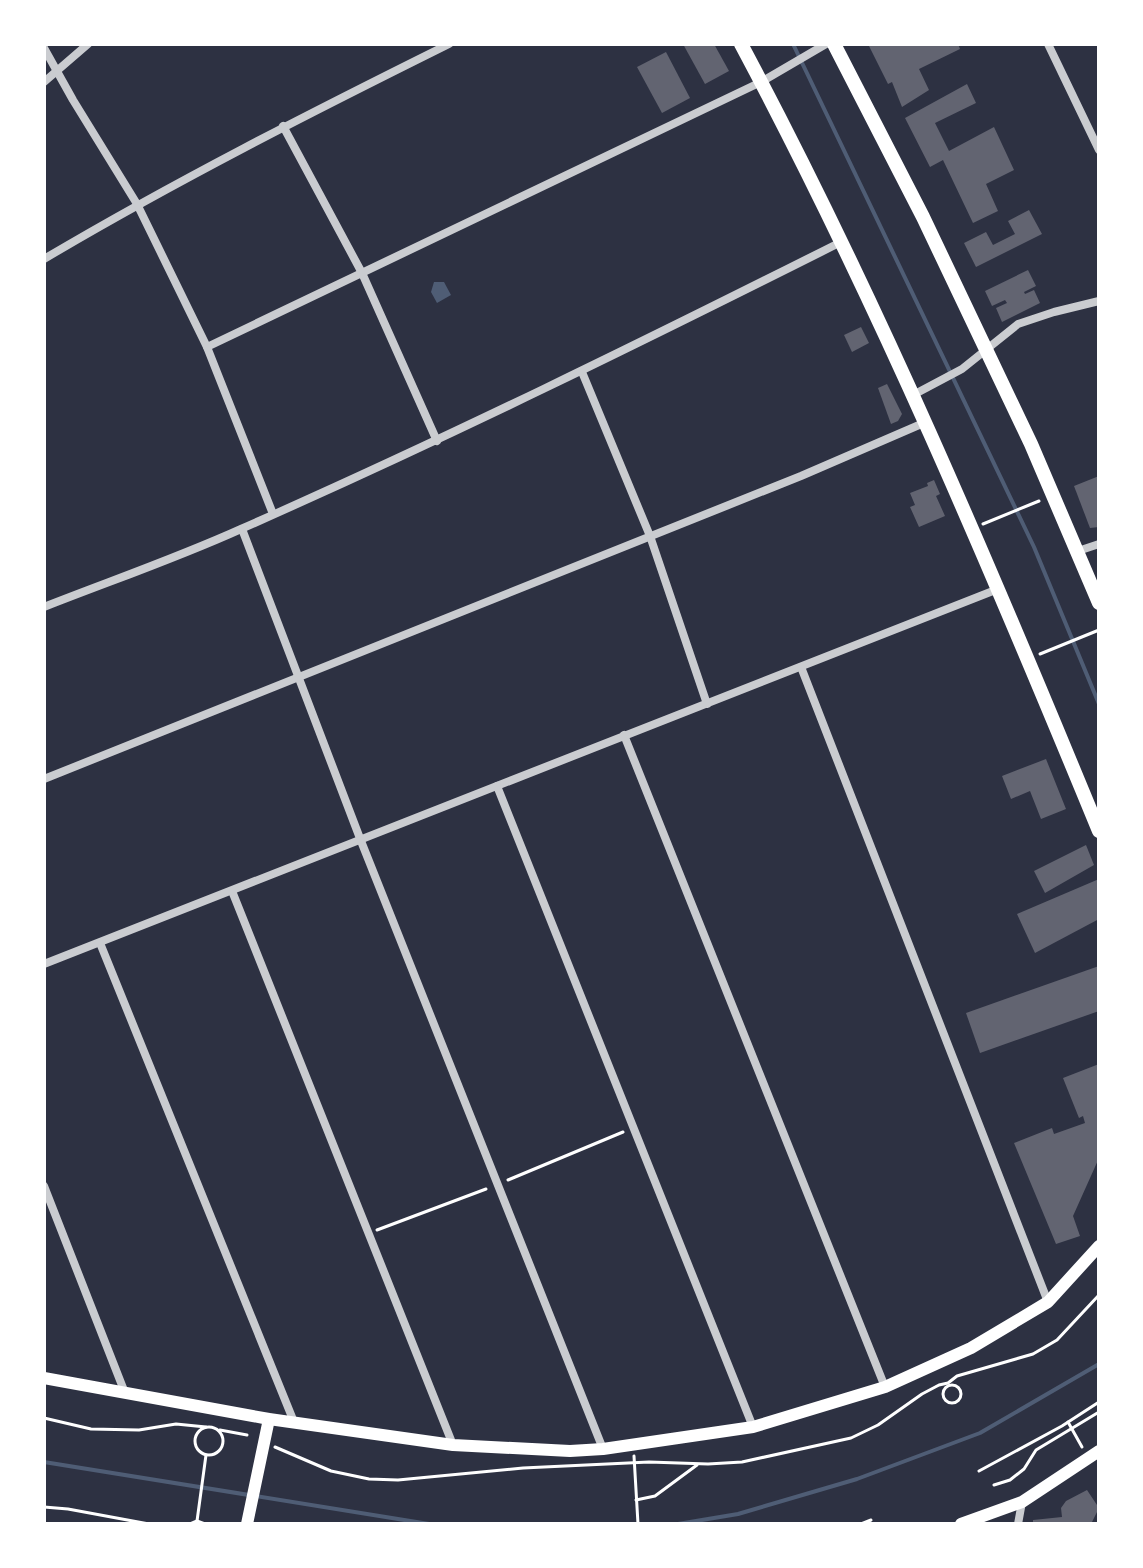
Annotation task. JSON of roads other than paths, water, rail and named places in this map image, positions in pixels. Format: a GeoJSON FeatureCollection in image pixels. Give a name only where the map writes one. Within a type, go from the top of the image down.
{"type":"FeatureCollection","features":[{"type":"Feature","properties":{"kind":"highway"},"geometry":{"type":"LineString","coordinates":[[741,44],[843,241],[926,422],[999,588],[1099,831]]}},
{"type":"Feature","properties":{"kind":"highway"},"geometry":{"type":"LineString","coordinates":[[828,45],[987,352],[1099,603]]}},
{"type":"Feature","properties":{"kind":"main road"},"geometry":{"type":"LineString","coordinates":[[44,1378],[269,1419],[453,1445],[570,1451],[603,1449],[753,1427],[885,1387],[971,1348],[1048,1302],[1099,1246]]}},
{"type":"Feature","properties":{"kind":"main road"},"geometry":{"type":"LineString","coordinates":[[247,1524],[269,1419]]}},
{"type":"Feature","properties":{"kind":"main road"},"geometry":{"type":"LineString","coordinates":[[961,1524],[1022,1502],[1099,1451]]}},
{"type":"Feature","properties":{"kind":"street"},"geometry":{"type":"LineString","coordinates":[[44,82],[88,44]]}},
{"type":"Feature","properties":{"kind":"street"},"geometry":{"type":"LineString","coordinates":[[44,259],[137,204],[283,126],[449,44]]}},
{"type":"Feature","properties":{"kind":"street"},"geometry":{"type":"LineString","coordinates":[[1048,44],[1099,150]]}},
{"type":"Feature","properties":{"kind":"street"},"geometry":{"type":"LineString","coordinates":[[207,347],[761,82],[828,45]]}},
{"type":"Feature","properties":{"kind":"street"},"geometry":{"type":"LineString","coordinates":[[44,48],[137,204],[207,347],[273,514]]}},
{"type":"Feature","properties":{"kind":"street"},"geometry":{"type":"LineString","coordinates":[[283,126],[362,273],[437,441]]}},
{"type":"Feature","properties":{"kind":"street"},"geometry":{"type":"LineString","coordinates":[[44,607],[242,529],[437,441],[843,241]]}},
{"type":"Feature","properties":{"kind":"street"},"geometry":{"type":"LineString","coordinates":[[913,395],[946,380],[987,352],[999,337],[1018,324],[1099,301]]}},
{"type":"Feature","properties":{"kind":"street"},"geometry":{"type":"LineString","coordinates":[[582,372],[650,536],[707,704]]}},
{"type":"Feature","properties":{"kind":"street"},"geometry":{"type":"LineString","coordinates":[[44,779],[926,422]]}},
{"type":"Feature","properties":{"kind":"street"},"geometry":{"type":"LineString","coordinates":[[242,529],[361,841],[603,1449]]}},
{"type":"Feature","properties":{"kind":"street"},"geometry":{"type":"LineString","coordinates":[[1078,551],[1099,544]]}},
{"type":"Feature","properties":{"kind":"street"},"geometry":{"type":"LineString","coordinates":[[44,964],[999,588]]}},
{"type":"Feature","properties":{"kind":"street"},"geometry":{"type":"LineString","coordinates":[[801,667],[1048,1302]]}},
{"type":"Feature","properties":{"kind":"street"},"geometry":{"type":"LineString","coordinates":[[624,735],[885,1387]]}},
{"type":"Feature","properties":{"kind":"street"},"geometry":{"type":"LineString","coordinates":[[497,786],[753,1427]]}},
{"type":"Feature","properties":{"kind":"street"},"geometry":{"type":"LineString","coordinates":[[232,891],[453,1445]]}},
{"type":"Feature","properties":{"kind":"street"},"geometry":{"type":"LineString","coordinates":[[100,943],[294,1422]]}},
{"type":"Feature","properties":{"kind":"street"},"geometry":{"type":"LineString","coordinates":[[44,1186],[125,1393]]}},
{"type":"Feature","properties":{"kind":"street"},"geometry":{"type":"LineString","coordinates":[[1018,1524],[1022,1502]]}},
{"type":"Feature","properties":{"kind":"water"},"geometry":{"type":"Polygon","coordinates":[[[434,282],[444,282],[451,295],[437,303],[431,292],[434,282]]]}},
{"type":"Feature","properties":{"kind":"waterway"},"geometry":{"type":"LineString","coordinates":[[793,44],[1034,547],[1099,704]]}},
{"type":"Feature","properties":{"kind":"waterway"},"geometry":{"type":"LineString","coordinates":[[678,1524],[738,1514],[857,1479],[980,1433],[1099,1364]]}},
{"type":"Feature","properties":{"kind":"waterway"},"geometry":{"type":"LineString","coordinates":[[44,1462],[429,1524]]}}]}
